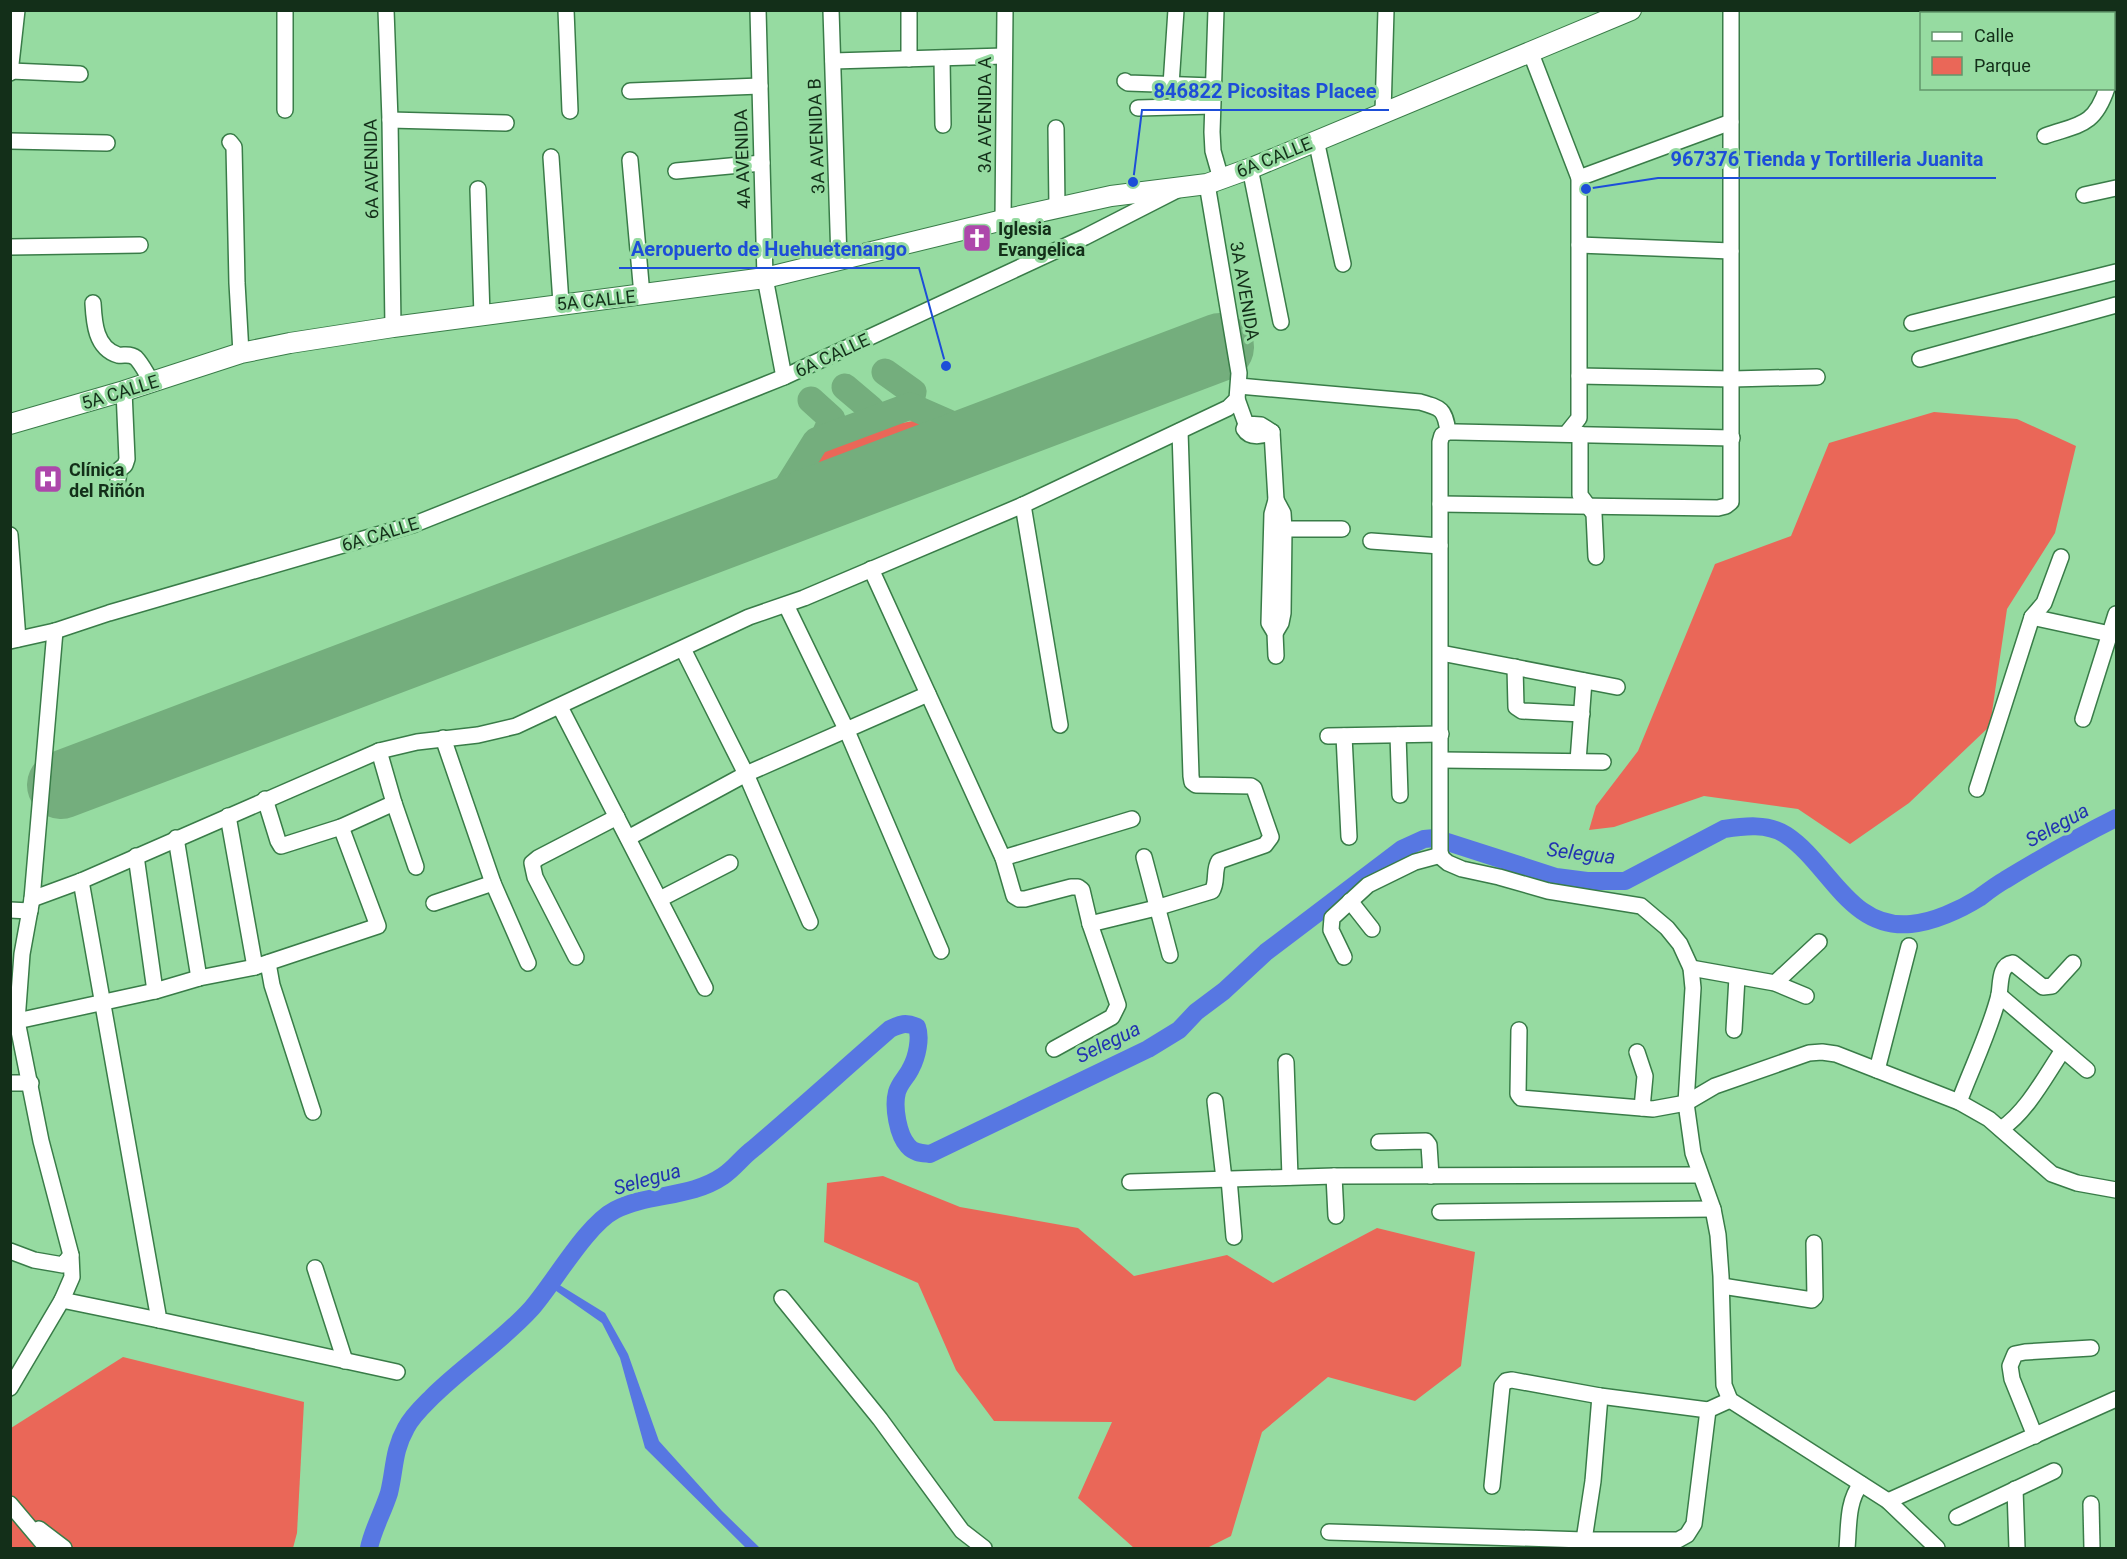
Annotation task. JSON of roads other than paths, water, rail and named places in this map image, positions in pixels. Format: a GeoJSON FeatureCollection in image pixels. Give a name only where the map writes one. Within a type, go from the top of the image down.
{"type":"FeatureCollection","features":[{"type":"Feature","properties":{"kind":"main road","name":"6A CALLE"},"geometry":{"type":"LineString","coordinates":[[1185,186],[1214,181],[1250,168],[1631,10]]}},
{"type":"Feature","properties":{"kind":"main road","name":"5A CALLE"},"geometry":{"type":"LineString","coordinates":[[10,424],[124,391],[241,353],[290,343],[561,303],[642,295],[765,278],[1111,196],[1185,186]]}},
{"type":"Feature","properties":{"kind":"street"},"geometry":{"type":"LineString","coordinates":[[17,10],[11,72],[80,74]]}},
{"type":"Feature","properties":{"kind":"street"},"geometry":{"type":"LineString","coordinates":[[285,10],[285,110]]}},
{"type":"Feature","properties":{"kind":"street","name":"6A AVENIDA"},"geometry":{"type":"LineString","coordinates":[[386,10],[393,327]]}},
{"type":"Feature","properties":{"kind":"street"},"geometry":{"type":"LineString","coordinates":[[566,10],[570,111]]}},
{"type":"Feature","properties":{"kind":"street","name":"4A AVENIDA"},"geometry":{"type":"LineString","coordinates":[[758,10],[765,278],[784,377]]}},
{"type":"Feature","properties":{"kind":"street","name":"3A AVENIDA B"},"geometry":{"type":"LineString","coordinates":[[831,10],[839,260]]}},
{"type":"Feature","properties":{"kind":"street"},"geometry":{"type":"LineString","coordinates":[[909,10],[909,59]]}},
{"type":"Feature","properties":{"kind":"street","name":"3A AVENIDA A"},"geometry":{"type":"LineString","coordinates":[[1003,220],[1005,10]]}},
{"type":"Feature","properties":{"kind":"street"},"geometry":{"type":"LineString","coordinates":[[1171,85],[1176,10]]}},
{"type":"Feature","properties":{"kind":"street","name":"3A AVENIDA"},"geometry":{"type":"LineString","coordinates":[[1216,10],[1212,146],[1214,181],[1239,373],[1236,396],[1246,424],[1261,425],[1272,432],[1276,500]]}},
{"type":"Feature","properties":{"kind":"street"},"geometry":{"type":"LineString","coordinates":[[1383,112],[1386,10]]}},
{"type":"Feature","properties":{"kind":"street"},"geometry":{"type":"LineString","coordinates":[[1440,504],[1718,508],[1731,502],[1731,10]]}},
{"type":"Feature","properties":{"kind":"street"},"geometry":{"type":"LineString","coordinates":[[1530,51],[1579,178],[1579,418],[1574,433],[1580,495],[1594,514],[1596,558]]}},
{"type":"Feature","properties":{"kind":"street"},"geometry":{"type":"LineString","coordinates":[[833,61],[1004,56]]}},
{"type":"Feature","properties":{"kind":"street"},"geometry":{"type":"LineString","coordinates":[[942,58],[943,125]]}},
{"type":"Feature","properties":{"kind":"street"},"geometry":{"type":"LineString","coordinates":[[1125,81],[1128,83],[1212,86]]}},
{"type":"Feature","properties":{"kind":"street"},"geometry":{"type":"LineString","coordinates":[[630,91],[760,86]]}},
{"type":"Feature","properties":{"kind":"street"},"geometry":{"type":"LineString","coordinates":[[2045,136],[2088,121],[2098,112],[2106,90]]}},
{"type":"Feature","properties":{"kind":"street"},"geometry":{"type":"LineString","coordinates":[[1138,108],[1212,106]]}},
{"type":"Feature","properties":{"kind":"street"},"geometry":{"type":"LineString","coordinates":[[390,120],[506,123]]}},
{"type":"Feature","properties":{"kind":"street"},"geometry":{"type":"LineString","coordinates":[[1579,178],[1731,122]]}},
{"type":"Feature","properties":{"kind":"street"},"geometry":{"type":"LineString","coordinates":[[1056,128],[1057,208]]}},
{"type":"Feature","properties":{"kind":"street"},"geometry":{"type":"LineString","coordinates":[[1316,140],[1342,264]]}},
{"type":"Feature","properties":{"kind":"street"},"geometry":{"type":"LineString","coordinates":[[10,141],[107,143]]}},
{"type":"Feature","properties":{"kind":"street"},"geometry":{"type":"LineString","coordinates":[[230,142],[234,147],[241,353]]}},
{"type":"Feature","properties":{"kind":"street"},"geometry":{"type":"LineString","coordinates":[[551,157],[561,303]]}},
{"type":"Feature","properties":{"kind":"street"},"geometry":{"type":"LineString","coordinates":[[630,160],[642,295]]}},
{"type":"Feature","properties":{"kind":"street"},"geometry":{"type":"LineString","coordinates":[[676,171],[762,163]]}},
{"type":"Feature","properties":{"kind":"street"},"geometry":{"type":"LineString","coordinates":[[1250,168],[1281,322]]}},
{"type":"Feature","properties":{"kind":"street","name":"6A CALLE"},"geometry":{"type":"LineString","coordinates":[[14,640],[55,631],[109,613],[415,524],[784,377],[1139,211],[1185,186]]}},
{"type":"Feature","properties":{"kind":"street"},"geometry":{"type":"LineString","coordinates":[[2084,195],[2116,188]]}},
{"type":"Feature","properties":{"kind":"street"},"geometry":{"type":"LineString","coordinates":[[478,189],[482,316]]}},
{"type":"Feature","properties":{"kind":"street"},"geometry":{"type":"LineString","coordinates":[[10,247],[140,245]]}},
{"type":"Feature","properties":{"kind":"street"},"geometry":{"type":"LineString","coordinates":[[1579,245],[1731,251]]}},
{"type":"Feature","properties":{"kind":"street"},"geometry":{"type":"LineString","coordinates":[[1912,323],[2116,272]]}},
{"type":"Feature","properties":{"kind":"street"},"geometry":{"type":"LineString","coordinates":[[93,303],[94,326],[100,341],[116,354],[131,355],[137,359],[152,382]]}},
{"type":"Feature","properties":{"kind":"street"},"geometry":{"type":"LineString","coordinates":[[1920,359],[2116,305]]}},
{"type":"Feature","properties":{"kind":"street"},"geometry":{"type":"LineString","coordinates":[[1579,376],[1732,379],[1817,377]]}},
{"type":"Feature","properties":{"kind":"street"},"geometry":{"type":"LineString","coordinates":[[118,479],[119,470],[125,465],[127,459],[124,391]]}},
{"type":"Feature","properties":{"kind":"street"},"geometry":{"type":"LineString","coordinates":[[10,910],[31,905],[176,838],[379,751],[417,742],[478,735],[516,726],[749,617],[786,605],[1023,505],[1228,408],[1236,396],[1420,402],[1436,406],[1443,411],[1448,432]]}},
{"type":"Feature","properties":{"kind":"street"},"geometry":{"type":"LineString","coordinates":[[1090,924],[1212,891],[1215,886],[1218,861],[1265,845],[1271,837],[1254,788],[1251,786],[1196,785],[1192,782],[1180,430]]}},
{"type":"Feature","properties":{"kind":"street"},"geometry":{"type":"LineString","coordinates":[[1732,438],[1574,433],[1558,435],[1448,432],[1442,435],[1440,442],[1440,845],[1448,863],[1462,869],[1548,891],[1641,906],[1668,928],[1680,944],[1691,968],[1693,987],[1686,1103],[1693,1153],[1713,1209],[1718,1235],[1722,1286],[1724,1385],[1730,1400],[1887,1501],[1937,1548]]}},
{"type":"Feature","properties":{"kind":"street"},"geometry":{"type":"LineString","coordinates":[[1275,633],[1281,623],[1282,614],[1284,529],[1283,513],[1276,500]]}},
{"type":"Feature","properties":{"kind":"street"},"geometry":{"type":"LineString","coordinates":[[1276,500],[1272,514],[1269,623],[1275,633],[1276,656]]}},
{"type":"Feature","properties":{"kind":"street"},"geometry":{"type":"LineString","coordinates":[[1023,505],[1060,725]]}},
{"type":"Feature","properties":{"kind":"street"},"geometry":{"type":"LineString","coordinates":[[1284,529],[1342,529]]}},
{"type":"Feature","properties":{"kind":"street"},"geometry":{"type":"LineString","coordinates":[[10,534],[14,640]]}},
{"type":"Feature","properties":{"kind":"street"},"geometry":{"type":"LineString","coordinates":[[1371,542],[1440,546]]}},
{"type":"Feature","properties":{"kind":"street"},"geometry":{"type":"LineString","coordinates":[[1977,789],[2032,617],[2044,603],[2061,557]]}},
{"type":"Feature","properties":{"kind":"street"},"geometry":{"type":"LineString","coordinates":[[871,569],[1003,858],[1014,896],[1019,900],[1071,887],[1078,887],[1082,890],[1090,924],[1118,1005],[1112,1017],[1054,1049]]}},
{"type":"Feature","properties":{"kind":"street"},"geometry":{"type":"LineString","coordinates":[[786,605],[847,731],[941,951]]}},
{"type":"Feature","properties":{"kind":"street"},"geometry":{"type":"LineString","coordinates":[[2083,719],[2116,614]]}},
{"type":"Feature","properties":{"kind":"street"},"geometry":{"type":"LineString","coordinates":[[2032,617],[2110,634]]}},
{"type":"Feature","properties":{"kind":"street"},"geometry":{"type":"LineString","coordinates":[[10,1388],[62,1300],[72,1276],[72,1255],[41,1141],[17,1021],[22,954],[31,905],[55,631]]}},
{"type":"Feature","properties":{"kind":"street"},"geometry":{"type":"LineString","coordinates":[[683,649],[746,774],[810,922]]}},
{"type":"Feature","properties":{"kind":"street"},"geometry":{"type":"LineString","coordinates":[[1441,653],[1617,687]]}},
{"type":"Feature","properties":{"kind":"street"},"geometry":{"type":"LineString","coordinates":[[1515,667],[1516,707],[1522,711],[1582,714]]}},
{"type":"Feature","properties":{"kind":"street"},"geometry":{"type":"LineString","coordinates":[[1578,762],[1584,681]]}},
{"type":"Feature","properties":{"kind":"street"},"geometry":{"type":"LineString","coordinates":[[628,838],[746,774],[928,694]]}},
{"type":"Feature","properties":{"kind":"street"},"geometry":{"type":"LineString","coordinates":[[560,706],[705,988]]}},
{"type":"Feature","properties":{"kind":"street"},"geometry":{"type":"LineString","coordinates":[[1349,837],[1336,736],[1441,734]]}},
{"type":"Feature","properties":{"kind":"street"},"geometry":{"type":"LineString","coordinates":[[1398,735],[1400,795]]}},
{"type":"Feature","properties":{"kind":"street"},"geometry":{"type":"LineString","coordinates":[[443,738],[493,883],[528,963]]}},
{"type":"Feature","properties":{"kind":"street"},"geometry":{"type":"LineString","coordinates":[[379,751],[416,867]]}},
{"type":"Feature","properties":{"kind":"street"},"geometry":{"type":"LineString","coordinates":[[1441,760],[1603,762]]}},
{"type":"Feature","properties":{"kind":"street"},"geometry":{"type":"LineString","coordinates":[[265,799],[281,846],[341,827],[394,803]]}},
{"type":"Feature","properties":{"kind":"street"},"geometry":{"type":"LineString","coordinates":[[228,816],[261,965],[272,985],[313,1112]]}},
{"type":"Feature","properties":{"kind":"street"},"geometry":{"type":"LineString","coordinates":[[576,957],[535,877],[532,862],[617,817]]}},
{"type":"Feature","properties":{"kind":"street"},"geometry":{"type":"LineString","coordinates":[[1003,858],[1132,819]]}},
{"type":"Feature","properties":{"kind":"street"},"geometry":{"type":"LineString","coordinates":[[17,1021],[261,965],[378,926],[341,827]]}},
{"type":"Feature","properties":{"kind":"street"},"geometry":{"type":"LineString","coordinates":[[176,838],[199,978]]}},
{"type":"Feature","properties":{"kind":"street"},"geometry":{"type":"LineString","coordinates":[[1344,957],[1331,930],[1332,918],[1368,885],[1415,862],[1440,845]]}},
{"type":"Feature","properties":{"kind":"street"},"geometry":{"type":"LineString","coordinates":[[136,856],[155,991]]}},
{"type":"Feature","properties":{"kind":"street"},"geometry":{"type":"LineString","coordinates":[[1144,857],[1170,955]]}},
{"type":"Feature","properties":{"kind":"street"},"geometry":{"type":"LineString","coordinates":[[660,900],[730,863]]}},
{"type":"Feature","properties":{"kind":"street"},"geometry":{"type":"LineString","coordinates":[[81,881],[159,1320]]}},
{"type":"Feature","properties":{"kind":"street"},"geometry":{"type":"LineString","coordinates":[[434,903],[493,883]]}},
{"type":"Feature","properties":{"kind":"street"},"geometry":{"type":"LineString","coordinates":[[1350,901],[1372,929]]}},
{"type":"Feature","properties":{"kind":"street"},"geometry":{"type":"LineString","coordinates":[[1776,983],[1819,942]]}},
{"type":"Feature","properties":{"kind":"street"},"geometry":{"type":"LineString","coordinates":[[1877,1070],[1909,946]]}},
{"type":"Feature","properties":{"kind":"street"},"geometry":{"type":"LineString","coordinates":[[1959,1102],[1999,995],[2003,971],[2009,963],[2013,963],[2043,987],[2048,988],[2073,963]]}},
{"type":"Feature","properties":{"kind":"street"},"geometry":{"type":"LineString","coordinates":[[1691,968],[1776,983],[1806,996]]}},
{"type":"Feature","properties":{"kind":"street"},"geometry":{"type":"LineString","coordinates":[[1734,1030],[1737,977]]}},
{"type":"Feature","properties":{"kind":"street"},"geometry":{"type":"LineString","coordinates":[[1999,995],[2087,1070]]}},
{"type":"Feature","properties":{"kind":"street"},"geometry":{"type":"LineString","coordinates":[[1519,1030],[1518,1094],[1521,1098],[1653,1109],[1686,1103],[1716,1086],[1809,1053],[1836,1053],[1959,1102],[1989,1119],[2052,1174],[2077,1183],[2116,1190]]}},
{"type":"Feature","properties":{"kind":"street"},"geometry":{"type":"LineString","coordinates":[[2001,1129],[2021,1111],[2063,1050]]}},
{"type":"Feature","properties":{"kind":"street"},"geometry":{"type":"LineString","coordinates":[[1637,1052],[1645,1076],[1642,1108]]}},
{"type":"Feature","properties":{"kind":"street"},"geometry":{"type":"LineString","coordinates":[[1286,1062],[1290,1177]]}},
{"type":"Feature","properties":{"kind":"street"},"geometry":{"type":"LineString","coordinates":[[10,1083],[31,1083]]}},
{"type":"Feature","properties":{"kind":"street"},"geometry":{"type":"LineString","coordinates":[[1215,1101],[1234,1237]]}},
{"type":"Feature","properties":{"kind":"street"},"geometry":{"type":"LineString","coordinates":[[1379,1142],[1426,1141],[1429,1145],[1431,1176]]}},
{"type":"Feature","properties":{"kind":"street"},"geometry":{"type":"LineString","coordinates":[[1130,1182],[1334,1176],[1700,1175]]}},
{"type":"Feature","properties":{"kind":"street"},"geometry":{"type":"LineString","coordinates":[[1334,1176],[1336,1216]]}},
{"type":"Feature","properties":{"kind":"street"},"geometry":{"type":"LineString","coordinates":[[1440,1212],[1713,1209]]}},
{"type":"Feature","properties":{"kind":"street"},"geometry":{"type":"LineString","coordinates":[[1722,1286],[1812,1300],[1815,1297],[1814,1243]]}},
{"type":"Feature","properties":{"kind":"street"},"geometry":{"type":"LineString","coordinates":[[10,1251],[34,1260],[63,1264],[72,1255]]}},
{"type":"Feature","properties":{"kind":"street"},"geometry":{"type":"LineString","coordinates":[[315,1268],[345,1361]]}},
{"type":"Feature","properties":{"kind":"street"},"geometry":{"type":"LineString","coordinates":[[782,1298],[880,1419],[962,1531],[984,1548]]}},
{"type":"Feature","properties":{"kind":"street"},"geometry":{"type":"LineString","coordinates":[[62,1300],[397,1372]]}},
{"type":"Feature","properties":{"kind":"street"},"geometry":{"type":"LineString","coordinates":[[2035,1436],[2012,1379],[2010,1366],[2015,1354],[2091,1348]]}},
{"type":"Feature","properties":{"kind":"street"},"geometry":{"type":"LineString","coordinates":[[1492,1486],[1502,1386],[1506,1381],[1512,1380],[1600,1396],[1708,1410],[1730,1400]]}},
{"type":"Feature","properties":{"kind":"street"},"geometry":{"type":"LineString","coordinates":[[1584,1540],[1593,1481],[1600,1396]]}},
{"type":"Feature","properties":{"kind":"street"},"geometry":{"type":"LineString","coordinates":[[1887,1501],[2116,1399]]}},
{"type":"Feature","properties":{"kind":"street"},"geometry":{"type":"LineString","coordinates":[[1329,1532],[1584,1540],[1678,1540],[1687,1535],[1694,1524],[1708,1410]]}},
{"type":"Feature","properties":{"kind":"street"},"geometry":{"type":"LineString","coordinates":[[1957,1517],[2054,1471]]}},
{"type":"Feature","properties":{"kind":"street"},"geometry":{"type":"LineString","coordinates":[[1847,1548],[1854,1492],[1861,1484]]}},
{"type":"Feature","properties":{"kind":"street"},"geometry":{"type":"LineString","coordinates":[[2015,1489],[2018,1548]]}},
{"type":"Feature","properties":{"kind":"street"},"geometry":{"type":"LineString","coordinates":[[2091,1504],[2092,1548]]}},
{"type":"Feature","properties":{"kind":"street"},"geometry":{"type":"LineString","coordinates":[[15,1509],[47,1548]]}},
{"type":"Feature","properties":{"kind":"street"},"geometry":{"type":"LineString","coordinates":[[15,1509],[64,1548]]}},
{"type":"Feature","properties":{"kind":"water"},"geometry":{"type":"Polygon","coordinates":[[[553,1281],[605,1313],[628,1354],[659,1441],[722,1511],[760,1548],[746,1548],[645,1448],[620,1358],[602,1323],[549,1286],[553,1281]]]}},
{"type":"Feature","properties":{"kind":"waterway","name":"Selegua"},"geometry":{"type":"LineString","coordinates":[[369,1548],[389,1493],[399,1444],[411,1419],[444,1386],[531,1309],[582,1241],[604,1217],[628,1205],[684,1192],[711,1183],[723,1176],[890,1029],[897,1026],[913,1025],[917,1027],[919,1036],[913,1064],[897,1092],[899,1128],[904,1141],[910,1148],[930,1154],[1148,1049],[1179,1030],[1196,1012],[1224,991],[1266,952],[1402,849],[1424,839],[1435,838],[1556,877],[1587,881],[1625,881],[1724,829],[1764,827],[1779,831],[1801,847],[1841,892],[1871,917],[1890,923],[1911,924],[1937,918],[1963,907],[2032,864],[2116,818]]}},
{"type":"Feature","properties":{"kind":"place","name":"846822 Picositas Placee"},"geometry":{"type":"Point","coordinates":[1133,182]}},
{"type":"Feature","properties":{"kind":"place","name":"967376 Tienda y Tortilleria Juanita"},"geometry":{"type":"Point","coordinates":[1586,189]}},
{"type":"Feature","properties":{"kind":"place","name":"Iglesia Evangelica"},"geometry":{"type":"Point","coordinates":[977,238]}},
{"type":"Feature","properties":{"kind":"place","name":"Aeropuerto de Huehuetenango"},"geometry":{"type":"Point","coordinates":[946,366]}},
{"type":"Feature","properties":{"kind":"place","name":"Clínica del Riñón"},"geometry":{"type":"Point","coordinates":[48,479]}}]}
